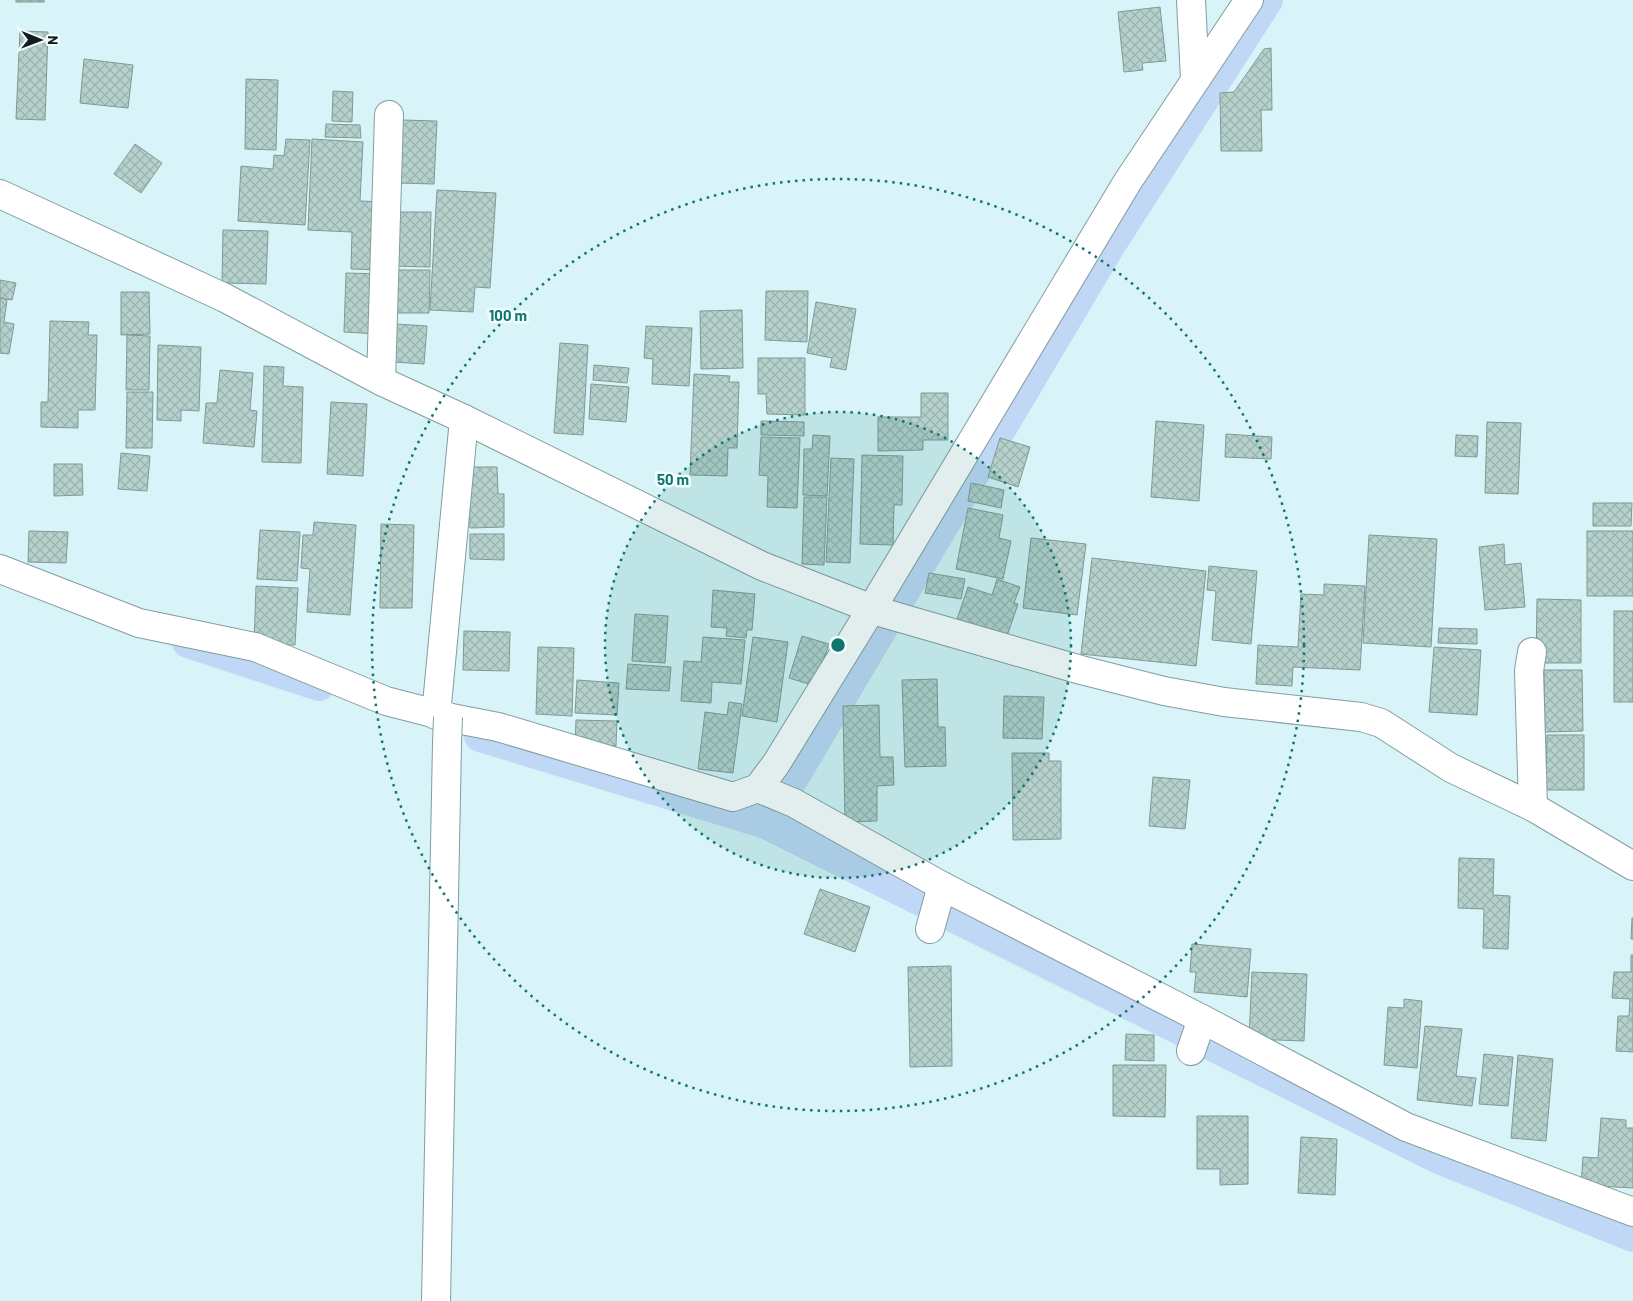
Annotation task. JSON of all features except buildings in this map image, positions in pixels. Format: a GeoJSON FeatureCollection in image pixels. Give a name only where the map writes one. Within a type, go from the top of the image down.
{"type":"FeatureCollection","features":[{"type":"Feature","properties":{"kind":"street"},"geometry":{"type":"LineString","coordinates":[[1191,0],[1195,80]]}},
{"type":"Feature","properties":{"kind":"street"},"geometry":{"type":"LineString","coordinates":[[0,570],[139,623],[255,647],[386,702],[498,727],[732,797],[758,788],[776,764],[876,610],[1128,181],[1249,0]]}},
{"type":"Feature","properties":{"kind":"street"},"geometry":{"type":"LineString","coordinates":[[381,381],[389,115]]}},
{"type":"Feature","properties":{"kind":"street"},"geometry":{"type":"LineString","coordinates":[[0,194],[225,298],[381,381],[762,566],[876,610],[1081,670],[1164,691],[1224,702],[1361,717],[1381,724],[1451,768],[1533,808],[1633,866]]}},
{"type":"Feature","properties":{"kind":"street"},"geometry":{"type":"LineString","coordinates":[[436,1301],[447,744],[442,716],[464,420]]}},
{"type":"Feature","properties":{"kind":"street"},"geometry":{"type":"LineString","coordinates":[[1532,652],[1529,671],[1533,808]]}},
{"type":"Feature","properties":{"kind":"street"},"geometry":{"type":"LineString","coordinates":[[758,788],[794,803],[942,886],[1406,1127],[1633,1212]]}},
{"type":"Feature","properties":{"kind":"street"},"geometry":{"type":"LineString","coordinates":[[930,929],[942,886]]}},
{"type":"Feature","properties":{"kind":"street"},"geometry":{"type":"LineString","coordinates":[[1191,1051],[1201,1022]]}},
{"type":"Feature","properties":{"kind":"waterway"},"geometry":{"type":"LineString","coordinates":[[480,736],[766,823],[1109,246],[1267,0]]}},
{"type":"Feature","properties":{"kind":"waterway"},"geometry":{"type":"LineString","coordinates":[[188,642],[319,685]]}},
{"type":"Feature","properties":{"kind":"waterway"},"geometry":{"type":"LineString","coordinates":[[766,823],[1441,1159],[1633,1236]]}}]}
